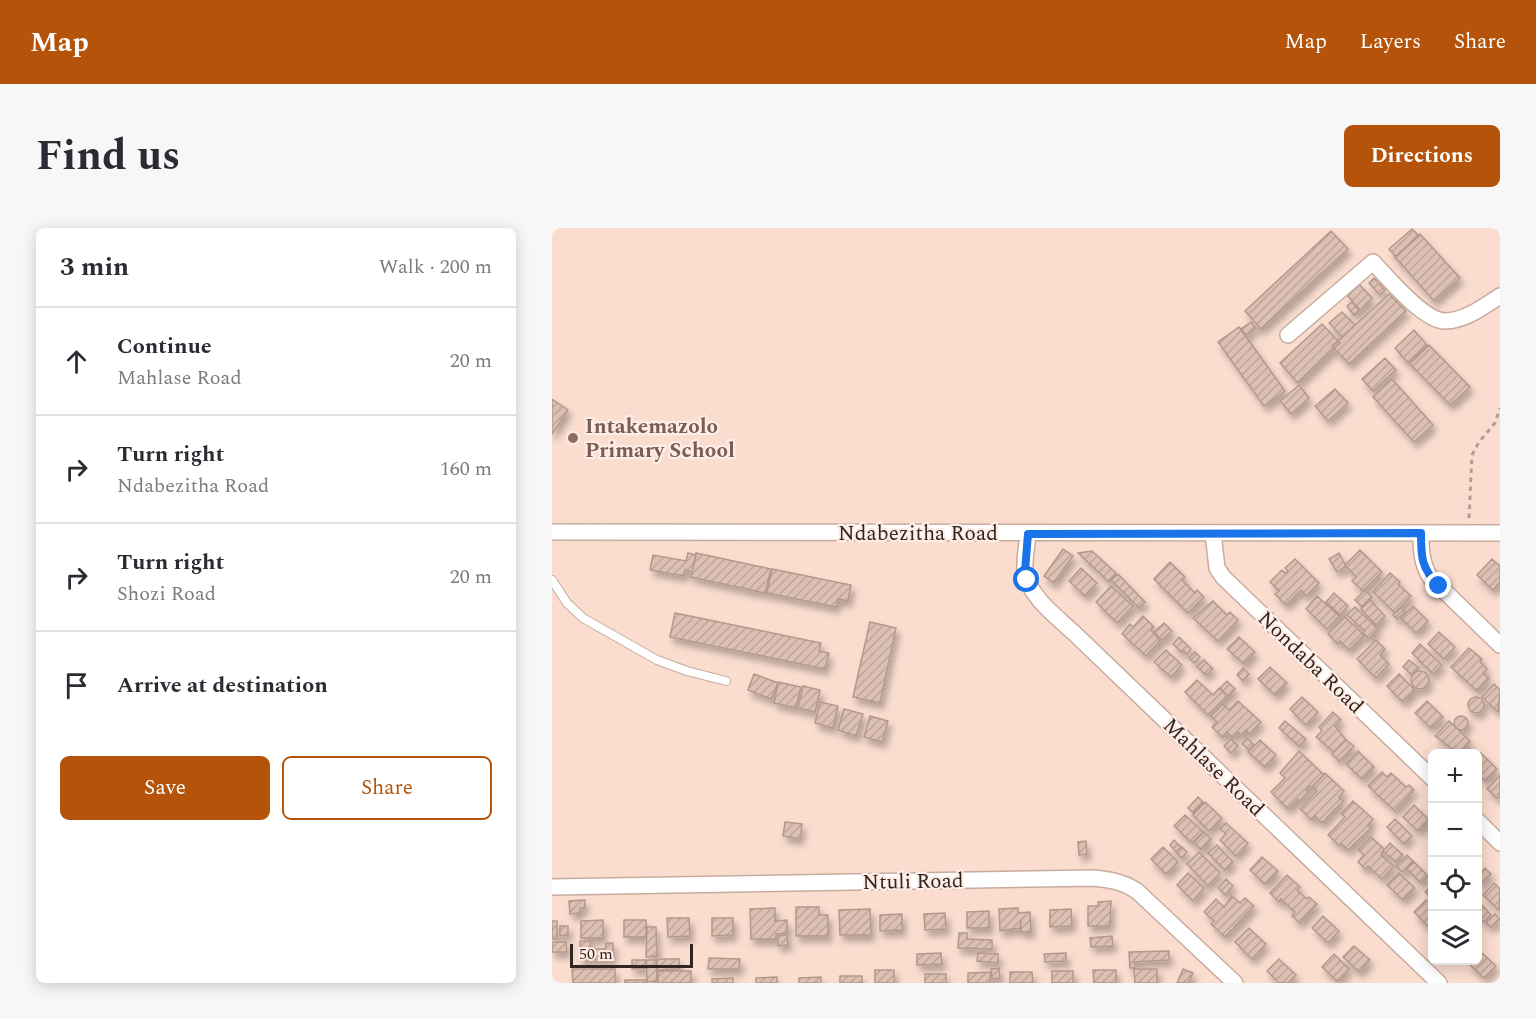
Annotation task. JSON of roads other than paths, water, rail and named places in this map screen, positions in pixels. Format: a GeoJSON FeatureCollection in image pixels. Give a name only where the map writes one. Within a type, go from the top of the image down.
{"type":"FeatureCollection","features":[{"type":"Feature","properties":{"kind":"street"},"geometry":{"type":"LineString","coordinates":[[1288,335],[1373,262],[1417,306],[1434,319],[1444,322],[1457,320],[1500,296]]}},
{"type":"Feature","properties":{"kind":"street","name":"Ndabezitha Road"},"geometry":{"type":"LineString","coordinates":[[552,532],[1500,533]]}},
{"type":"Feature","properties":{"kind":"street","name":"Nondaba Road"},"geometry":{"type":"LineString","coordinates":[[1213,532],[1217,568],[1223,577],[1428,774]]}},
{"type":"Feature","properties":{"kind":"street"},"geometry":{"type":"LineString","coordinates":[[1421,533],[1421,553],[1424,567],[1430,577],[1500,645]]}},
{"type":"Feature","properties":{"kind":"street","name":"Mahlase Road"},"geometry":{"type":"LineString","coordinates":[[1028,534],[1025,571],[1034,592],[1439,983]]}},
{"type":"Feature","properties":{"kind":"street"},"geometry":{"type":"LineString","coordinates":[[1482,825],[1500,843]]}},
{"type":"Feature","properties":{"kind":"street","name":"Ntuli Road"},"geometry":{"type":"LineString","coordinates":[[552,887],[1109,879],[1137,891],[1235,983]]}},
{"type":"Feature","properties":{"kind":"lane"},"geometry":{"type":"LineString","coordinates":[[552,580],[567,603],[583,618],[657,660],[726,681]]}},
{"type":"Feature","properties":{"kind":"place","name":"Intakemazolo Primary School"},"geometry":{"type":"Point","coordinates":[573,438]}}]}
